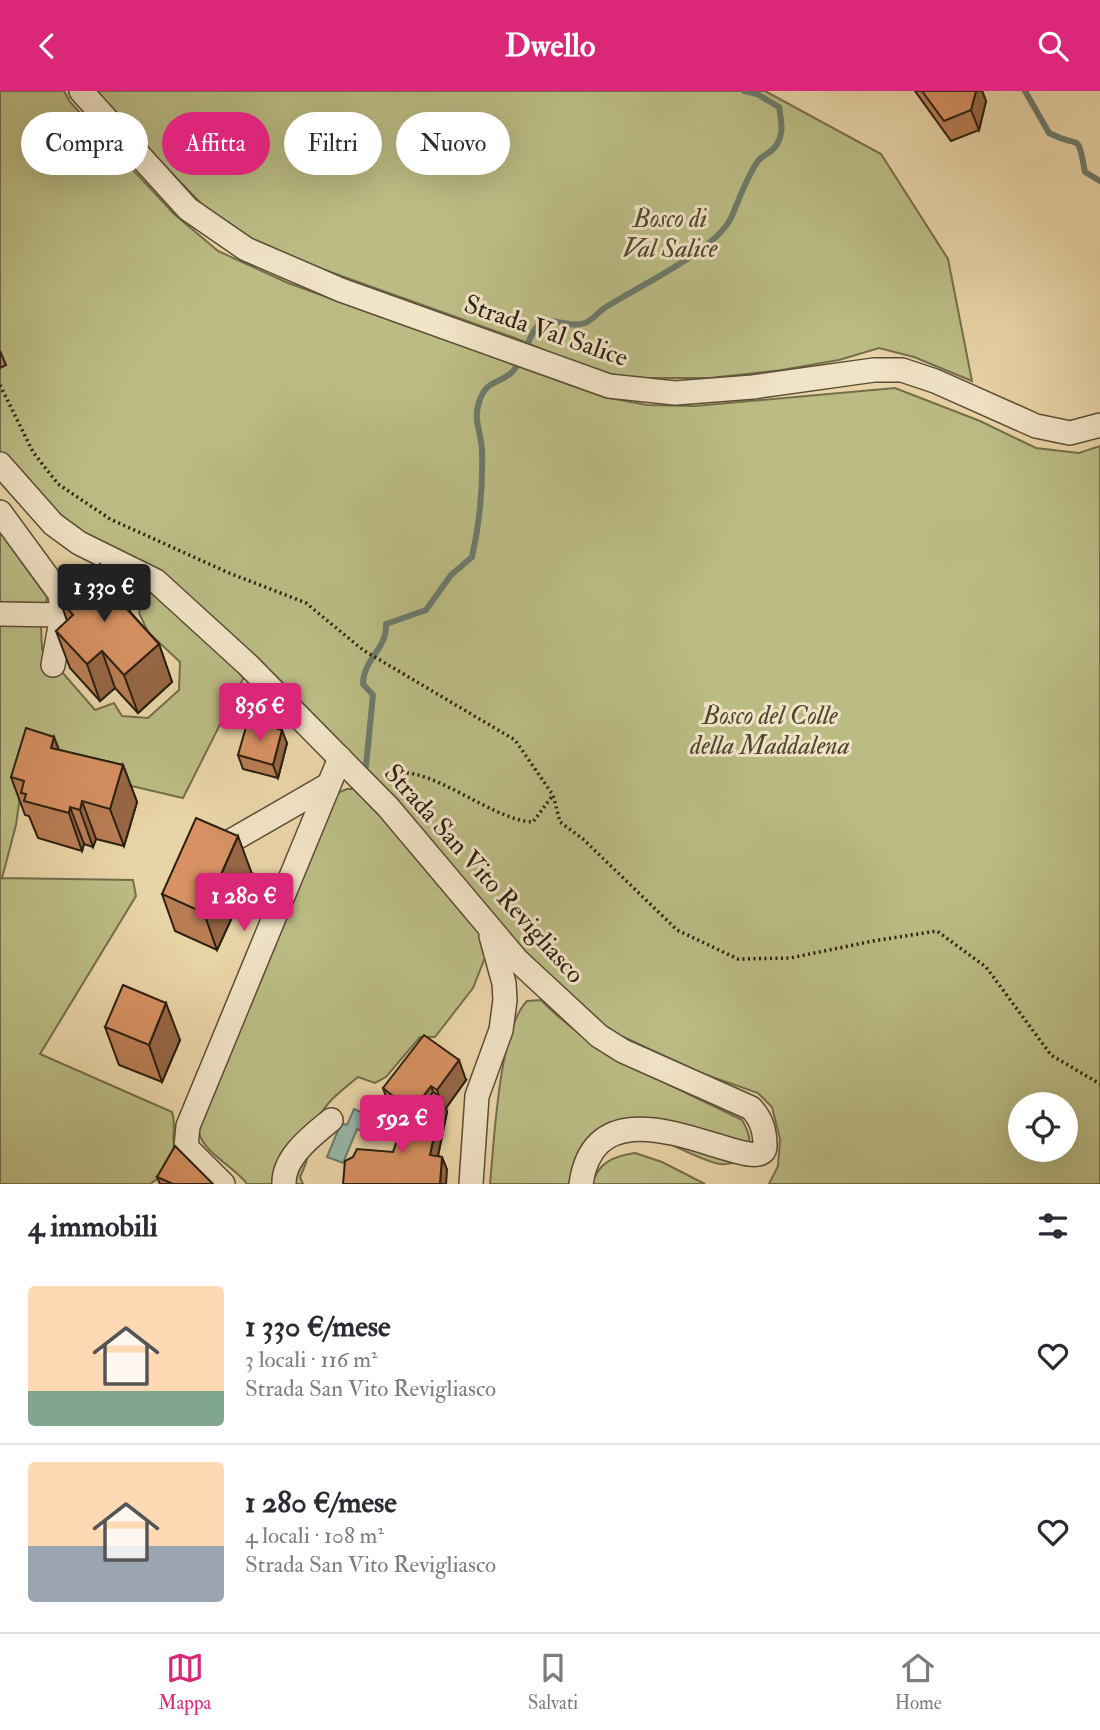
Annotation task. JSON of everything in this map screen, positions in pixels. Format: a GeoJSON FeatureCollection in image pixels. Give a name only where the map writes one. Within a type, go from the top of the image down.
{"type":"FeatureCollection","features":[{"type":"Feature","properties":{"kind":"street","name":"Strada Val Salice"},"geometry":{"type":"LineString","coordinates":[[81,91],[188,209],[246,249],[341,290],[609,386],[675,393],[753,387],[874,370],[901,370],[935,381],[1036,426],[1070,433],[1100,425]]}},
{"type":"Feature","properties":{"kind":"street","name":"Strada San Vito Revigliasco"},"geometry":{"type":"LineString","coordinates":[[3,478],[53,524],[79,543],[156,581],[248,665],[363,781],[428,852],[517,960],[599,1035],[623,1051],[751,1108],[763,1128],[764,1154],[755,1173],[745,1177]]}},
{"type":"Feature","properties":{"kind":"street"},"geometry":{"type":"LineString","coordinates":[[0,512],[60,594],[62,615],[53,664]]}},
{"type":"Feature","properties":{"kind":"street"},"geometry":{"type":"LineString","coordinates":[[0,614],[62,615]]}},
{"type":"Feature","properties":{"kind":"street"},"geometry":{"type":"LineString","coordinates":[[223,1184],[186,1147],[188,1126],[340,758]]}},
{"type":"Feature","properties":{"kind":"street"},"geometry":{"type":"LineString","coordinates":[[192,839],[211,849],[224,845],[328,785]]}},
{"type":"Feature","properties":{"kind":"street"},"geometry":{"type":"LineString","coordinates":[[471,1184],[477,1096],[501,1030],[505,1000],[504,983],[490,930]]}},
{"type":"Feature","properties":{"kind":"street"},"geometry":{"type":"LineString","coordinates":[[284,1184],[290,1162],[307,1140],[331,1120]]}},
{"type":"Feature","properties":{"kind":"street"},"geometry":{"type":"LineString","coordinates":[[582,1184],[588,1161],[597,1150],[608,1143],[637,1142],[673,1157]]}},
{"type":"Feature","properties":{"kind":"path"},"geometry":{"type":"LineString","coordinates":[[0,385],[33,452],[58,484],[110,519],[229,573],[306,603],[363,650],[516,740],[553,795],[560,822],[583,839],[677,930],[738,959],[790,958],[937,931],[986,967],[1051,1055],[1100,1084]]}},
{"type":"Feature","properties":{"kind":"path"},"geometry":{"type":"LineString","coordinates":[[363,781],[399,770],[462,793],[517,822],[533,822],[553,795]]}},
{"type":"Feature","properties":{"kind":"green space","name":"Bosco del Colle della Maddalena"},"geometry":{"type":"Polygon","coordinates":[[[0,91],[64,91],[79,112],[21,112],[21,175],[138,175],[174,214],[218,251],[288,283],[604,397],[647,405],[695,406],[895,388],[980,421],[1036,448],[1079,453],[1100,446],[1100,1184],[769,1184],[778,1166],[780,1139],[772,1107],[758,1093],[701,1073],[619,1035],[591,1016],[529,958],[405,812],[90,537],[42,501],[0,452],[0,91]]]}},
{"type":"Feature","properties":{"kind":"green space","name":"Bosco di Val Salice"},"geometry":{"type":"Polygon","coordinates":[[[98,91],[765,91],[881,154],[948,259],[972,381],[914,357],[879,348],[839,360],[710,378],[637,378],[597,372],[515,338],[280,254],[214,217],[174,175],[270,175],[270,112],[162,112],[162,163],[148,149],[148,112],[113,112],[98,91]]]}},
{"type":"Feature","properties":{"kind":"green space"},"geometry":{"type":"Polygon","coordinates":[[[0,532],[47,597],[41,628],[42,649],[95,710],[114,703],[122,716],[148,718],[179,690],[180,662],[148,632],[139,613],[143,600],[154,591],[244,677],[183,798],[25,761],[16,825],[2,878],[133,880],[136,896],[40,1054],[172,1112],[176,1155],[168,1171],[150,1184],[0,1184],[0,532]]]}},
{"type":"Feature","properties":{"kind":"green space"},"geometry":{"type":"Polygon","coordinates":[[[358,789],[483,934],[486,955],[473,988],[435,1037],[420,1037],[386,1077],[375,1083],[358,1077],[326,1106],[319,1118],[300,1177],[303,1184],[247,1184],[208,1148],[202,1140],[199,1122],[214,1093],[337,793],[358,789]]]}},
{"type":"Feature","properties":{"kind":"green space"},"geometry":{"type":"Polygon","coordinates":[[[541,1000],[586,1038],[610,1054],[742,1120],[750,1141],[742,1161],[720,1164],[648,1135],[611,1129],[595,1135],[581,1149],[573,1166],[571,1184],[490,1184],[496,1115],[510,1036],[527,1001],[541,1000]]]}},
{"type":"Feature","properties":{"kind":"green space"},"geometry":{"type":"Polygon","coordinates":[[[635,1153],[662,1162],[705,1184],[592,1184],[598,1170],[608,1161],[635,1153]]]}},
{"type":"Feature","properties":{"kind":"shaded area"},"geometry":{"type":"Polygon","coordinates":[[[354,1109],[378,1119],[372,1135],[357,1129],[343,1163],[327,1157],[341,1123],[347,1125],[354,1109]]]}},
{"type":"Feature","properties":{"kind":"building"},"geometry":{"type":"Polygon","coordinates":[[[922,91],[976,91],[971,110],[944,121],[922,91]]]}},
{"type":"Feature","properties":{"kind":"building"},"geometry":{"type":"Polygon","coordinates":[[[100,564],[121,588],[114,595],[159,644],[124,675],[102,651],[87,664],[56,631],[73,615],[60,600],[100,564]]]}},
{"type":"Feature","properties":{"kind":"building"},"geometry":{"type":"Polygon","coordinates":[[[248,720],[282,730],[273,765],[238,755],[248,720]]]}},
{"type":"Feature","properties":{"kind":"building"},"geometry":{"type":"Polygon","coordinates":[[[26,728],[54,737],[51,748],[123,765],[110,809],[82,801],[80,810],[70,807],[69,813],[24,801],[26,794],[21,793],[24,781],[11,777],[26,728]]]}},
{"type":"Feature","properties":{"kind":"building"},"geometry":{"type":"Polygon","coordinates":[[[196,818],[238,836],[204,913],[162,894],[196,818]]]}},
{"type":"Feature","properties":{"kind":"building"},"geometry":{"type":"Polygon","coordinates":[[[123,985],[166,1003],[149,1045],[105,1027],[123,985]]]}},
{"type":"Feature","properties":{"kind":"building"},"geometry":{"type":"Polygon","coordinates":[[[424,1035],[459,1060],[437,1090],[431,1086],[412,1111],[383,1088],[424,1035]]]}},
{"type":"Feature","properties":{"kind":"building"},"geometry":{"type":"Polygon","coordinates":[[[433,1092],[442,1098],[430,1155],[442,1157],[440,1184],[343,1184],[345,1161],[353,1157],[357,1149],[393,1152],[404,1119],[413,1122],[433,1092]]]}},
{"type":"Feature","properties":{"kind":"building"},"geometry":{"type":"Polygon","coordinates":[[[175,1146],[213,1184],[173,1184],[157,1177],[175,1146]]]}},
{"type":"Feature","properties":{"kind":"waterway"},"geometry":{"type":"LineString","coordinates":[[366,766],[373,695],[363,684],[364,675],[383,640],[386,624],[426,610],[451,575],[472,557],[481,490],[482,450],[477,415],[482,394],[490,385],[513,371],[539,324],[551,321],[573,325],[588,322],[606,307],[693,255],[722,230],[731,218],[754,167],[779,141],[781,131],[779,107],[757,94],[744,91]]}},
{"type":"Feature","properties":{"kind":"waterway"},"geometry":{"type":"LineString","coordinates":[[1025,91],[1049,133],[1079,145],[1085,172],[1100,181]]}}]}
